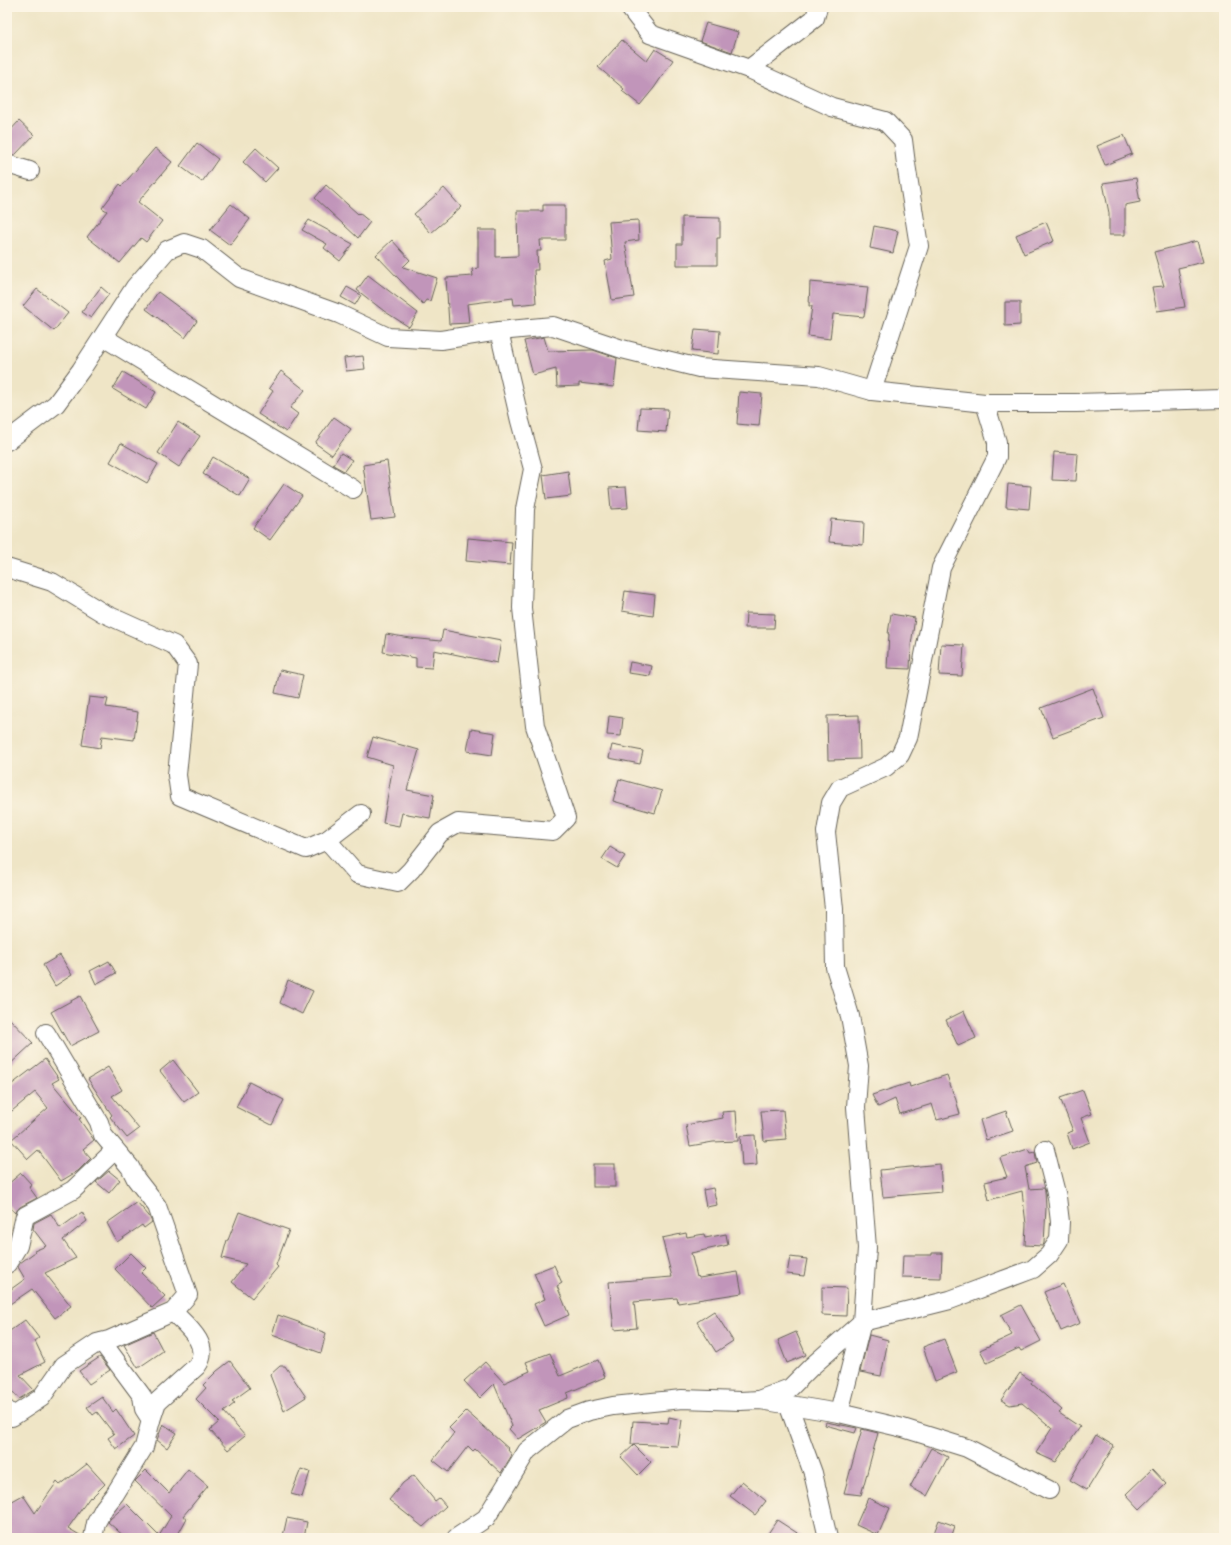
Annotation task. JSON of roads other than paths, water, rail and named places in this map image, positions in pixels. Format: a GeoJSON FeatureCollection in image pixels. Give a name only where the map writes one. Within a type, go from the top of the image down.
{"type":"FeatureCollection","features":[{"type":"Feature","properties":{"kind":"street"},"geometry":{"type":"LineString","coordinates":[[629,7],[650,34],[749,69],[832,107],[885,121],[903,140],[919,246],[872,391]]}},
{"type":"Feature","properties":{"kind":"street"},"geometry":{"type":"LineString","coordinates":[[749,69],[815,18],[818,7]]}},
{"type":"Feature","properties":{"kind":"street"},"geometry":{"type":"LineString","coordinates":[[7,164],[30,171]]}},
{"type":"Feature","properties":{"kind":"street"},"geometry":{"type":"LineString","coordinates":[[7,441],[56,404],[81,370],[135,287],[167,250],[184,243],[202,249],[239,278],[339,314],[388,337],[440,340],[499,331],[553,326],[622,349],[699,368],[819,376],[872,391],[985,403],[1076,403],[1224,399]]}},
{"type":"Feature","properties":{"kind":"street"},"geometry":{"type":"LineString","coordinates":[[327,840],[357,874],[398,883],[411,870],[440,833],[458,823],[553,831],[566,818],[534,726],[522,608],[525,509],[533,469],[499,331]]}},
{"type":"Feature","properties":{"kind":"street"},"geometry":{"type":"LineString","coordinates":[[103,336],[353,489]]}},
{"type":"Feature","properties":{"kind":"street"},"geometry":{"type":"LineString","coordinates":[[840,1413],[862,1322],[867,1248],[856,1107],[859,1066],[850,1016],[835,967],[834,909],[826,832],[831,803],[840,788],[886,767],[900,754],[908,738],[941,568],[998,457],[997,442],[985,403]]}},
{"type":"Feature","properties":{"kind":"street"},"geometry":{"type":"LineString","coordinates":[[7,568],[52,582],[103,613],[174,645],[188,664],[177,775],[180,796],[306,850],[327,840],[361,814]]}},
{"type":"Feature","properties":{"kind":"street"},"geometry":{"type":"LineString","coordinates":[[7,1410],[12,1417],[41,1398],[64,1365],[97,1343],[109,1340],[173,1312],[188,1295],[157,1206],[136,1179],[130,1167],[104,1136],[99,1122],[46,1034]]}},
{"type":"Feature","properties":{"kind":"street"},"geometry":{"type":"LineString","coordinates":[[7,1264],[18,1246],[25,1216],[73,1190],[115,1150]]}},
{"type":"Feature","properties":{"kind":"street"},"geometry":{"type":"LineString","coordinates":[[760,1400],[790,1388],[811,1366],[862,1322],[950,1300],[1033,1269],[1049,1255],[1059,1240],[1060,1222],[1057,1197],[1045,1150]]}},
{"type":"Feature","properties":{"kind":"street"},"geometry":{"type":"LineString","coordinates":[[93,1538],[96,1522],[144,1447],[157,1402],[202,1360],[202,1351],[197,1337],[173,1312]]}},
{"type":"Feature","properties":{"kind":"street"},"geometry":{"type":"LineString","coordinates":[[102,1342],[142,1396],[144,1409],[151,1420]]}},
{"type":"Feature","properties":{"kind":"street"},"geometry":{"type":"LineString","coordinates":[[456,1538],[486,1518],[527,1451],[567,1419],[588,1411],[613,1406],[682,1399],[740,1401],[760,1400],[840,1413],[904,1428],[967,1448],[1049,1490]]}},
{"type":"Feature","properties":{"kind":"street"},"geometry":{"type":"LineString","coordinates":[[788,1404],[813,1473],[828,1538]]}}]}
